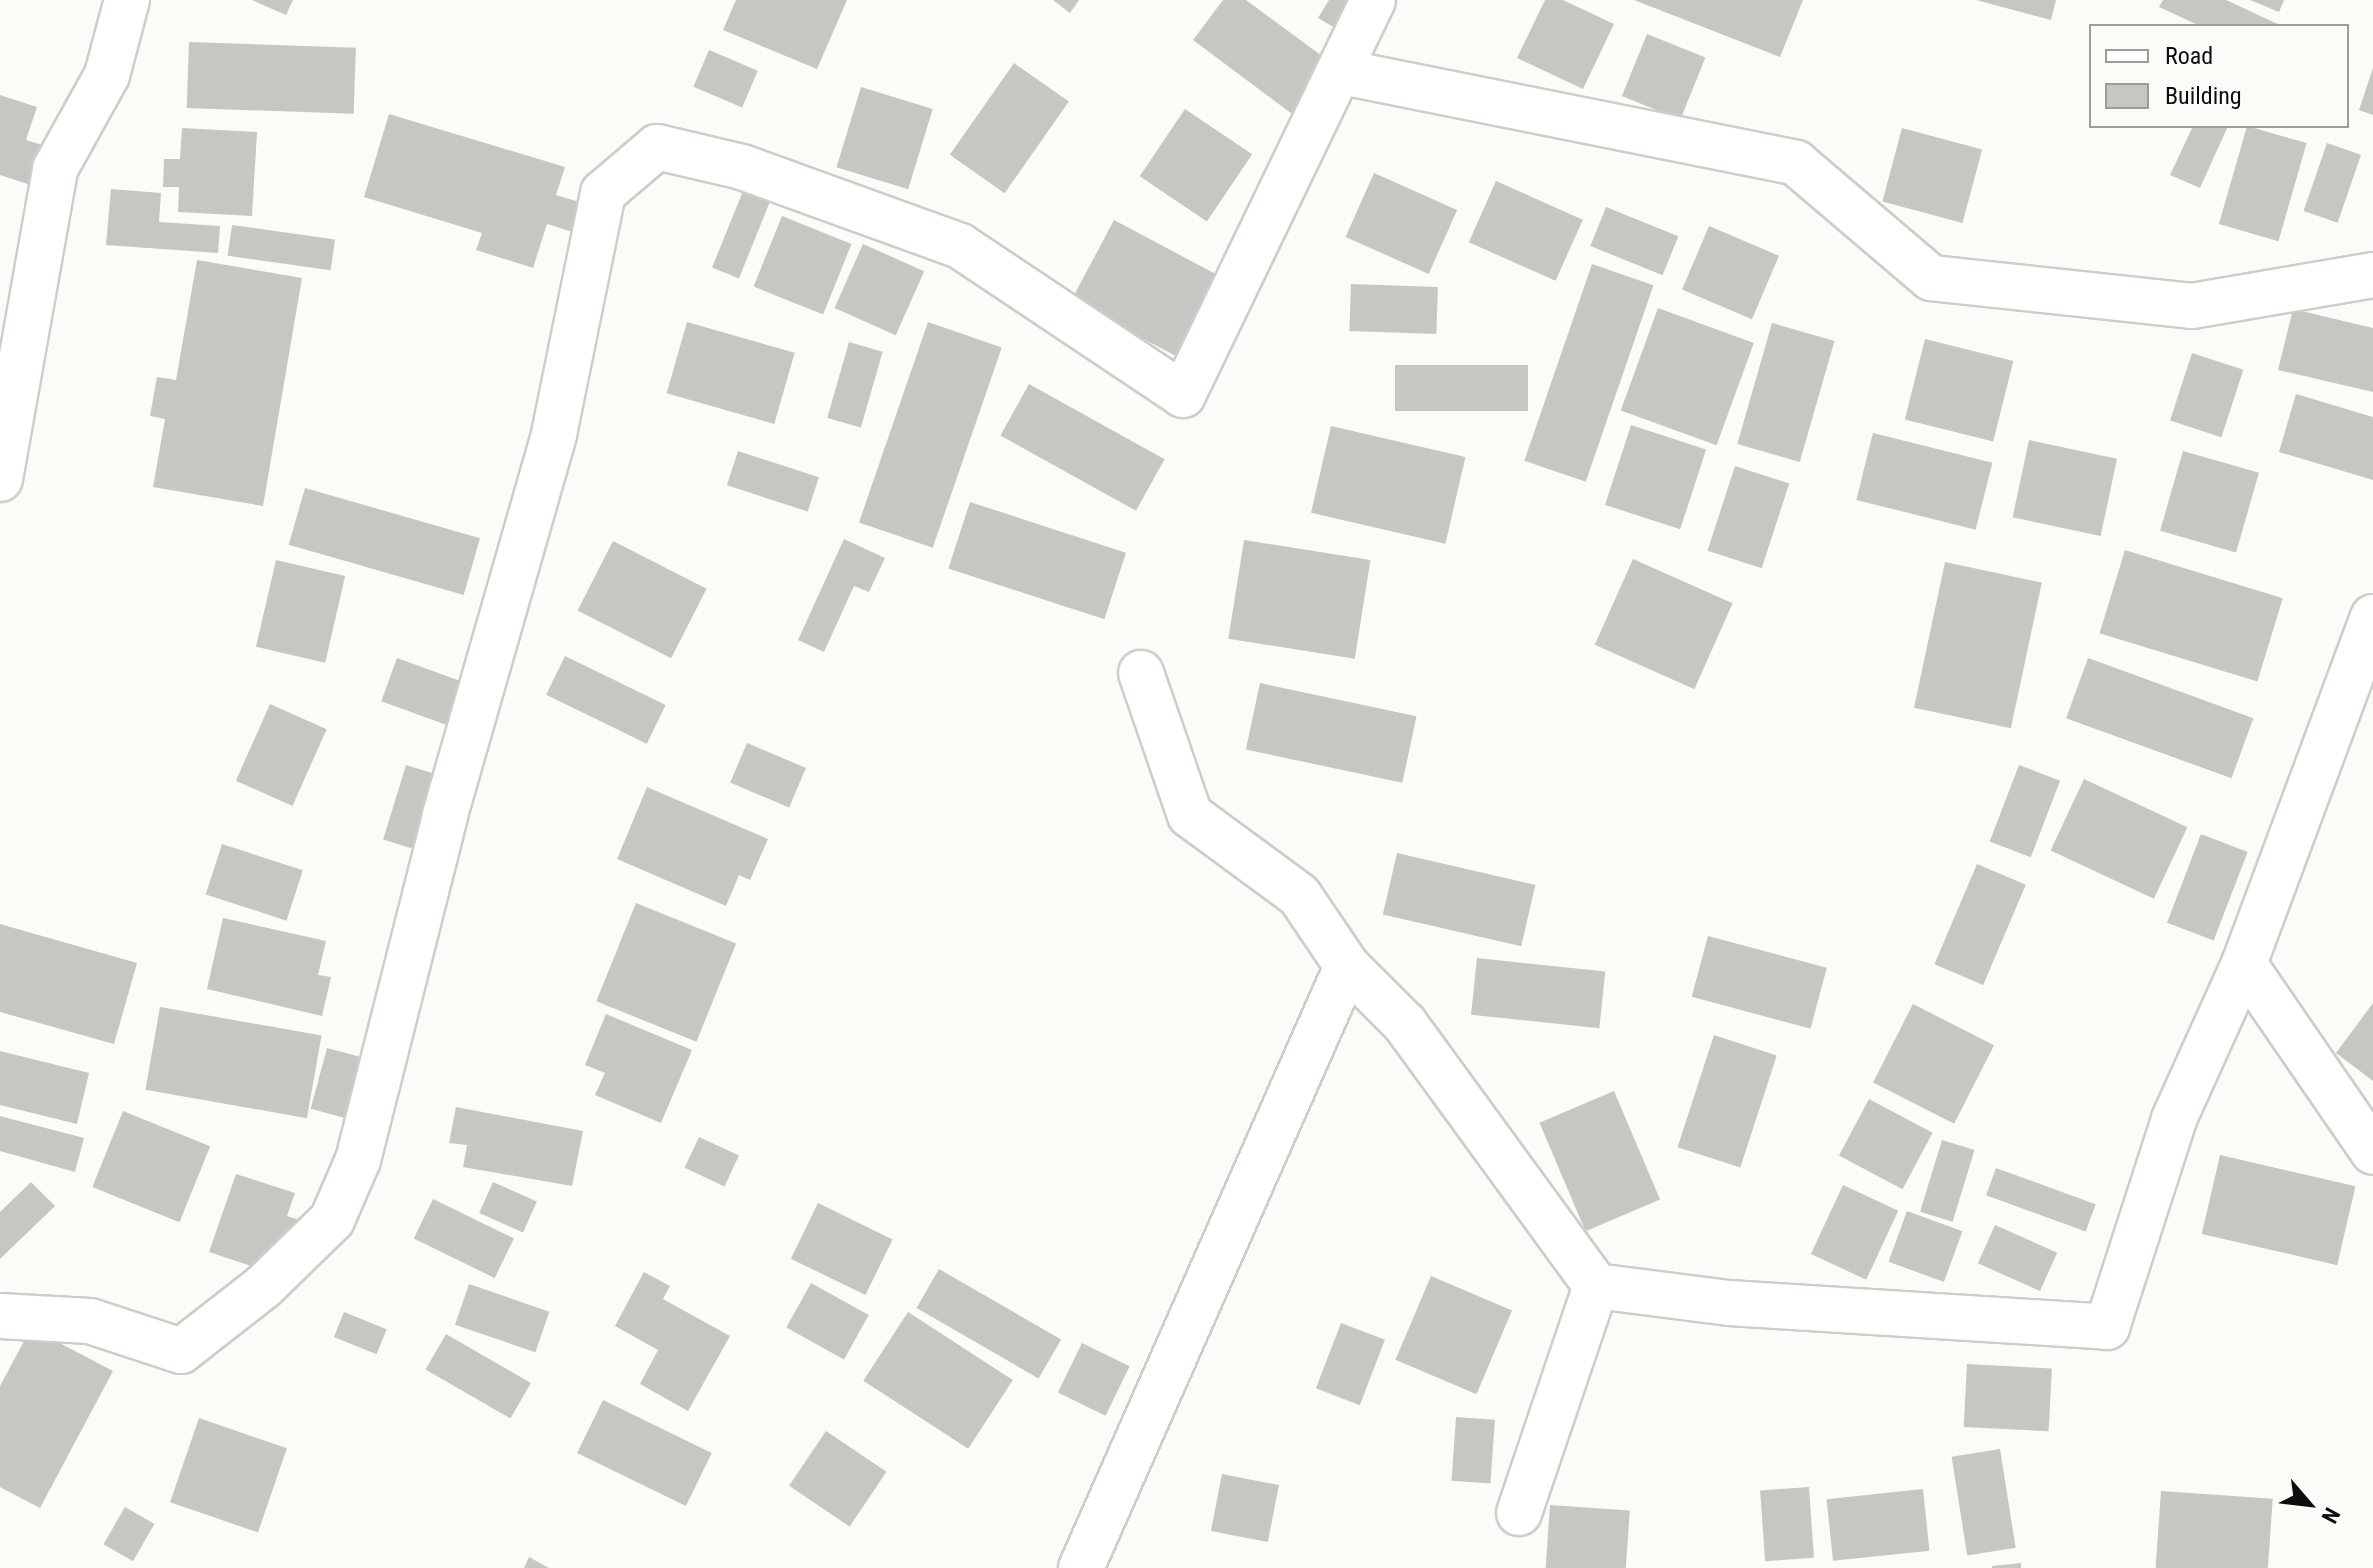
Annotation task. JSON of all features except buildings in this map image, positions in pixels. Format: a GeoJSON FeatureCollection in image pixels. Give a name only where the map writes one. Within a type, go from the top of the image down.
{"type":"FeatureCollection","features":[{"type":"Feature","properties":{"kind":"street"},"geometry":{"type":"LineString","coordinates":[[0,479],[55,169],[107,75],[127,0]]}},
{"type":"Feature","properties":{"kind":"street"},"geometry":{"type":"LineString","coordinates":[[0,1316],[90,1321],[181,1351],[263,1287],[332,1220],[358,1160],[554,434],[603,193],[657,147],[742,167],[960,246],[1183,395],[1342,72],[1373,0]]}},
{"type":"Feature","properties":{"kind":"street"},"geometry":{"type":"LineString","coordinates":[[1342,72],[1796,163],[1931,278],[2192,306],[2373,275]]}},
{"type":"Feature","properties":{"kind":"street"},"geometry":{"type":"LineString","coordinates":[[1141,673],[1190,815],[1299,895],[1347,966],[1405,1024],[1596,1286],[1729,1303],[2107,1327],[2174,1119],[2244,964],[2373,617]]}},
{"type":"Feature","properties":{"kind":"street"},"geometry":{"type":"LineString","coordinates":[[2244,964],[2373,1152]]}},
{"type":"Feature","properties":{"kind":"street"},"geometry":{"type":"LineString","coordinates":[[1081,1568],[1347,966]]}},
{"type":"Feature","properties":{"kind":"street"},"geometry":{"type":"LineString","coordinates":[[1519,1513],[1596,1286]]}}]}
